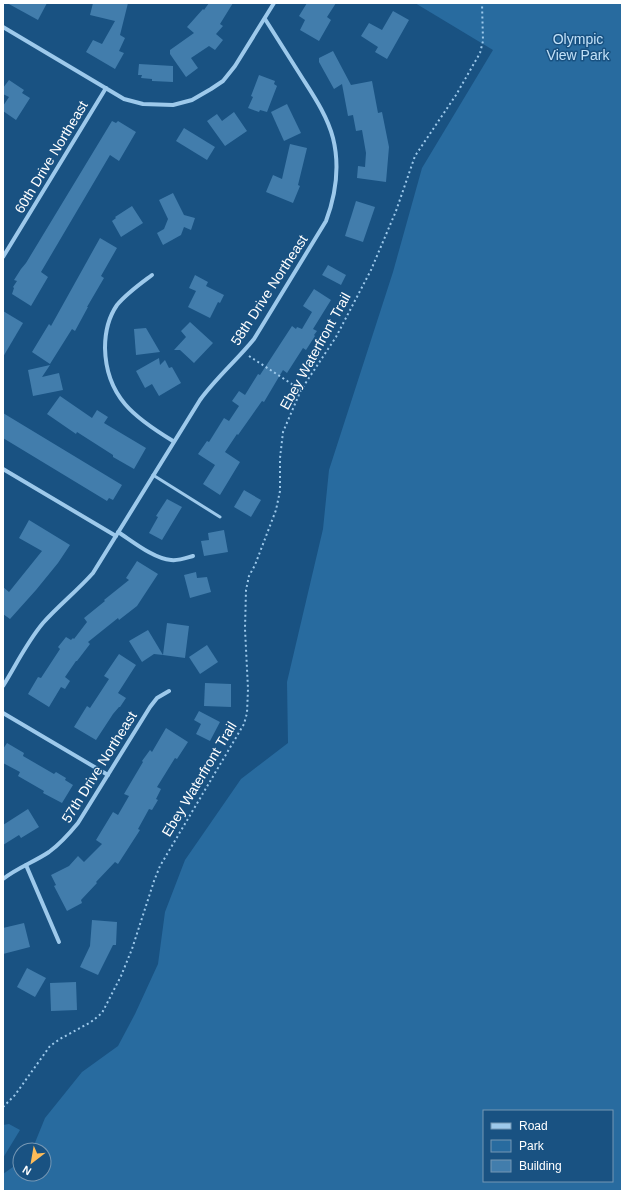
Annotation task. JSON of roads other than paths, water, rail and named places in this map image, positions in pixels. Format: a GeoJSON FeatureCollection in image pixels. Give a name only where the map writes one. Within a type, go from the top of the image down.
{"type":"FeatureCollection","features":[{"type":"Feature","properties":{"kind":"street"},"geometry":{"type":"LineString","coordinates":[[3,27],[124,99],[143,104],[173,106],[192,100],[223,81],[235,66],[274,3]]}},
{"type":"Feature","properties":{"kind":"street","name":"58th Drive Northeast"},"geometry":{"type":"LineString","coordinates":[[3,686],[33,636],[54,612],[93,573],[200,400],[212,384],[254,339],[326,221],[336,187],[336,164],[333,138],[326,119],[314,96],[265,19]]}},
{"type":"Feature","properties":{"kind":"street","name":"60th Drive Northeast"},"geometry":{"type":"LineString","coordinates":[[3,257],[106,88]]}},
{"type":"Feature","properties":{"kind":"street"},"geometry":{"type":"LineString","coordinates":[[152,275],[117,305],[110,318],[105,338],[105,360],[109,378],[120,399],[134,414],[151,427],[174,441]]}},
{"type":"Feature","properties":{"kind":"street"},"geometry":{"type":"LineString","coordinates":[[3,469],[157,556],[165,559],[180,560],[193,556]]}},
{"type":"Feature","properties":{"kind":"street","name":"57th Drive Northeast"},"geometry":{"type":"LineString","coordinates":[[3,879],[12,872],[48,852],[66,838],[78,823],[150,707],[157,698],[169,691]]}},
{"type":"Feature","properties":{"kind":"street"},"geometry":{"type":"LineString","coordinates":[[3,713],[108,776]]}},
{"type":"Feature","properties":{"kind":"street"},"geometry":{"type":"LineString","coordinates":[[26,865],[59,942]]}},
{"type":"Feature","properties":{"kind":"lane"},"geometry":{"type":"LineString","coordinates":[[153,475],[220,517]]}},
{"type":"Feature","properties":{"kind":"park label","name":"Olympic View Park"},"geometry":{"type":"Point","coordinates":[578,48]}}]}
